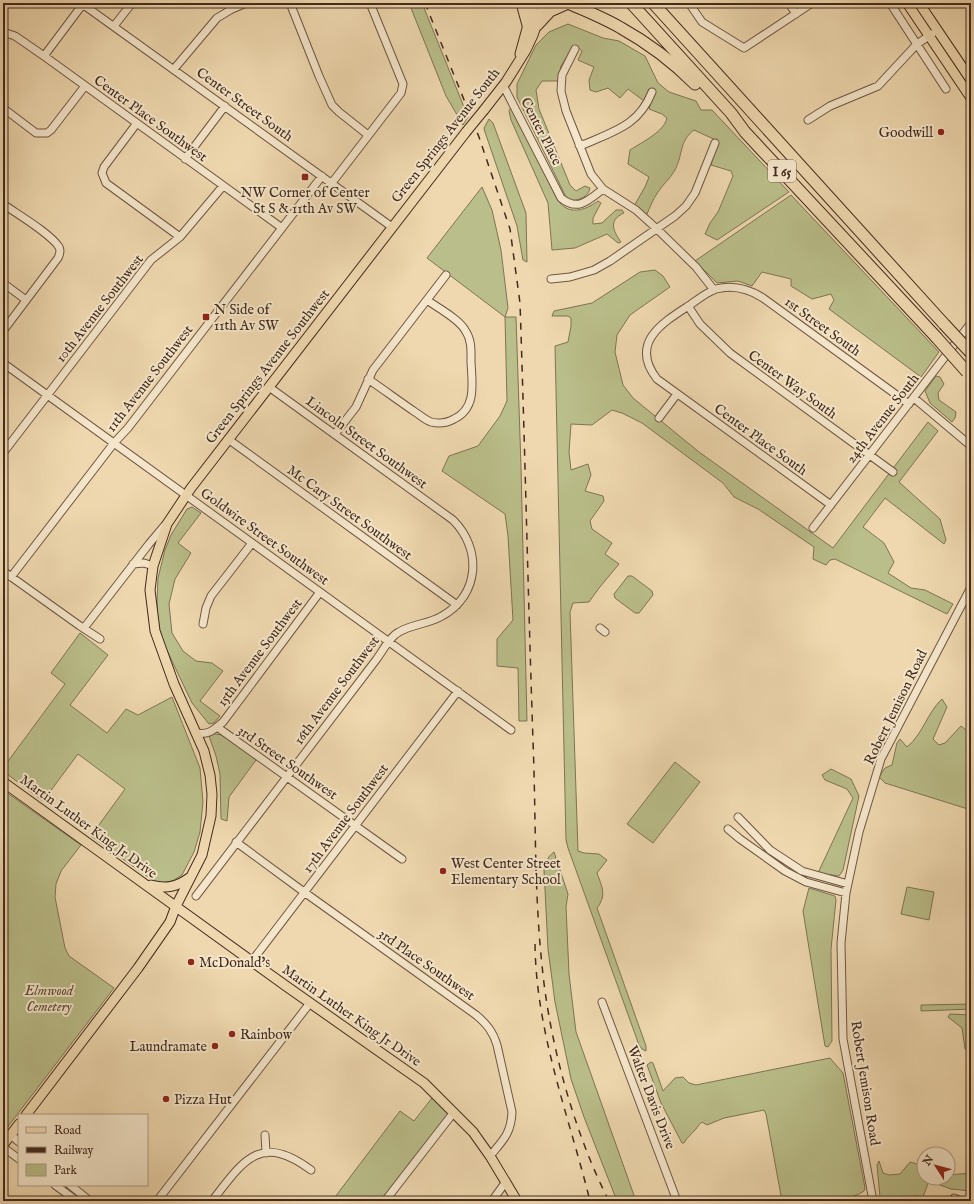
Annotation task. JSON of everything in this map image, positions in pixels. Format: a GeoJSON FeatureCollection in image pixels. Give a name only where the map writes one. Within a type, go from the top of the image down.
{"type":"FeatureCollection","features":[{"type":"Feature","properties":{"kind":"highway"},"geometry":{"type":"LineString","coordinates":[[522,3],[532,25],[550,11],[568,3],[621,28],[657,50],[676,65],[745,132]]}},
{"type":"Feature","properties":{"kind":"highway","name":"I 65"},"geometry":{"type":"LineString","coordinates":[[630,3],[731,113],[745,132],[969,374]]}},
{"type":"Feature","properties":{"kind":"highway","name":"I 65"},"geometry":{"type":"LineString","coordinates":[[656,5],[971,353]]}},
{"type":"Feature","properties":{"kind":"main road","name":"Green Springs Avenue South"},"geometry":{"type":"LineString","coordinates":[[392,227],[484,110],[519,60],[531,40],[534,3]]}},
{"type":"Feature","properties":{"kind":"main road","name":"Green Springs Avenue South"},"geometry":{"type":"LineString","coordinates":[[532,25],[544,3]]}},
{"type":"Feature","properties":{"kind":"main road"},"geometry":{"type":"LineString","coordinates":[[907,3],[971,98]]}},
{"type":"Feature","properties":{"kind":"main road"},"geometry":{"type":"LineString","coordinates":[[919,3],[971,80]]}},
{"type":"Feature","properties":{"kind":"main road","name":"Green Springs Avenue Southwest"},"geometry":{"type":"LineString","coordinates":[[27,1114],[138,968],[170,922],[176,906],[202,855],[211,816],[212,794],[210,775],[204,751],[174,684],[155,631],[150,590],[153,566],[167,524],[186,495],[392,227]]}},
{"type":"Feature","properties":{"kind":"main road","name":"Martin Luther King Jr Drive"},"geometry":{"type":"LineString","coordinates":[[3,782],[310,1003],[424,1083],[473,1132],[490,1156],[517,1201]]}},
{"type":"Feature","properties":{"kind":"main road"},"geometry":{"type":"LineString","coordinates":[[144,883],[156,887],[169,887],[181,884],[192,875]]}},
{"type":"Feature","properties":{"kind":"main road"},"geometry":{"type":"LineString","coordinates":[[3,1146],[18,1125]]}},
{"type":"Feature","properties":{"kind":"street"},"geometry":{"type":"LineString","coordinates":[[114,26],[132,3]]}},
{"type":"Feature","properties":{"kind":"street"},"geometry":{"type":"LineString","coordinates":[[174,69],[217,18],[246,3]]}},
{"type":"Feature","properties":{"kind":"street"},"geometry":{"type":"LineString","coordinates":[[290,3],[332,105],[368,135]]}},
{"type":"Feature","properties":{"kind":"street"},"geometry":{"type":"LineString","coordinates":[[331,184],[401,93],[403,84],[370,3]]}},
{"type":"Feature","properties":{"kind":"street"},"geometry":{"type":"LineString","coordinates":[[689,3],[702,22],[744,48],[812,3]]}},
{"type":"Feature","properties":{"kind":"street"},"geometry":{"type":"LineString","coordinates":[[789,3],[796,14]]}},
{"type":"Feature","properties":{"kind":"street"},"geometry":{"type":"LineString","coordinates":[[890,3],[946,89]]}},
{"type":"Feature","properties":{"kind":"street"},"geometry":{"type":"LineString","coordinates":[[44,56],[82,4]]}},
{"type":"Feature","properties":{"kind":"street","name":"Center Street South"},"geometry":{"type":"LineString","coordinates":[[82,4],[392,227]]}},
{"type":"Feature","properties":{"kind":"street"},"geometry":{"type":"LineString","coordinates":[[808,120],[830,106],[878,86],[917,44],[938,30]]}},
{"type":"Feature","properties":{"kind":"street","name":"Center Place Southwest"},"geometry":{"type":"LineString","coordinates":[[3,32],[15,36],[44,56],[282,228]]}},
{"type":"Feature","properties":{"kind":"street"},"geometry":{"type":"LineString","coordinates":[[575,49],[562,75],[561,91],[563,105],[591,174],[603,189],[636,210],[657,229],[696,267],[714,290]]}},
{"type":"Feature","properties":{"kind":"street","name":"Center Place"},"geometry":{"type":"LineString","coordinates":[[503,84],[561,198],[570,204],[586,202],[603,189]]}},
{"type":"Feature","properties":{"kind":"street"},"geometry":{"type":"LineString","coordinates":[[3,108],[36,133],[47,133],[51,130],[85,86]]}},
{"type":"Feature","properties":{"kind":"street"},"geometry":{"type":"LineString","coordinates":[[579,145],[586,144],[625,127],[632,122],[644,109],[652,92]]}},
{"type":"Feature","properties":{"kind":"street"},"geometry":{"type":"LineString","coordinates":[[185,159],[225,106]]}},
{"type":"Feature","properties":{"kind":"street"},"geometry":{"type":"LineString","coordinates":[[137,123],[104,167],[102,173],[106,183],[180,237]]}},
{"type":"Feature","properties":{"kind":"street"},"geometry":{"type":"LineString","coordinates":[[551,279],[570,277],[594,270],[610,261],[682,211],[699,185],[715,143]]}},
{"type":"Feature","properties":{"kind":"street","name":"11th Avenue Southwest"},"geometry":{"type":"LineString","coordinates":[[11,577],[322,176]]}},
{"type":"Feature","properties":{"kind":"street","name":"10th Avenue Southwest"},"geometry":{"type":"LineString","coordinates":[[3,453],[151,260],[180,237],[223,186]]}},
{"type":"Feature","properties":{"kind":"street"},"geometry":{"type":"LineString","coordinates":[[3,204],[51,238],[60,248],[61,254],[3,330]]}},
{"type":"Feature","properties":{"kind":"street"},"geometry":{"type":"LineString","coordinates":[[335,434],[360,399],[368,378],[446,275]]}},
{"type":"Feature","properties":{"kind":"street"},"geometry":{"type":"LineString","coordinates":[[3,283],[26,300]]}},
{"type":"Feature","properties":{"kind":"street","name":"1st Street South"},"geometry":{"type":"LineString","coordinates":[[714,290],[724,288],[740,289],[756,294],[909,404]]}},
{"type":"Feature","properties":{"kind":"street","name":"Center Place South"},"geometry":{"type":"LineString","coordinates":[[714,290],[660,326],[651,336],[647,349],[648,360],[653,373],[662,383],[676,394],[831,505]]}},
{"type":"Feature","properties":{"kind":"street"},"geometry":{"type":"LineString","coordinates":[[368,378],[430,422],[440,423],[450,421],[458,417],[466,410],[471,401],[472,391],[471,347],[469,339],[465,329],[459,323],[427,300]]}},
{"type":"Feature","properties":{"kind":"street","name":"Center Way South"},"geometry":{"type":"LineString","coordinates":[[688,306],[700,324],[730,353],[893,472]]}},
{"type":"Feature","properties":{"kind":"street","name":"24th Avenue South"},"geometry":{"type":"LineString","coordinates":[[813,528],[971,323]]}},
{"type":"Feature","properties":{"kind":"street","name":"Goldwire Street Southwest"},"geometry":{"type":"LineString","coordinates":[[3,363],[511,730]]}},
{"type":"Feature","properties":{"kind":"street","name":"Lincoln Street Southwest"},"geometry":{"type":"LineString","coordinates":[[269,387],[450,517]]}},
{"type":"Feature","properties":{"kind":"street"},"geometry":{"type":"LineString","coordinates":[[659,418],[676,394]]}},
{"type":"Feature","properties":{"kind":"street"},"geometry":{"type":"LineString","coordinates":[[914,398],[971,446]]}},
{"type":"Feature","properties":{"kind":"street","name":"Mc Cary Street Southwest"},"geometry":{"type":"LineString","coordinates":[[228,440],[457,605]]}},
{"type":"Feature","properties":{"kind":"street","name":"16th Avenue Southwest"},"geometry":{"type":"LineString","coordinates":[[196,896],[392,637],[400,631],[441,617],[457,605],[468,589],[471,580],[473,562],[471,548],[466,536],[450,517]]}},
{"type":"Feature","properties":{"kind":"street","name":"Green Springs Avenue Southwest"},"geometry":{"type":"LineString","coordinates":[[84,628],[133,564],[167,524]]}},
{"type":"Feature","properties":{"kind":"street"},"geometry":{"type":"LineString","coordinates":[[203,624],[206,608],[211,596],[252,543]]}},
{"type":"Feature","properties":{"kind":"street"},"geometry":{"type":"LineString","coordinates":[[133,564],[144,563],[153,566]]}},
{"type":"Feature","properties":{"kind":"street"},"geometry":{"type":"LineString","coordinates":[[3,571],[100,639]]}},
{"type":"Feature","properties":{"kind":"street","name":"Robert Jemison Road"},"geometry":{"type":"LineString","coordinates":[[873,1201],[843,1039],[841,943],[846,893],[859,832],[881,759],[971,586]]}},
{"type":"Feature","properties":{"kind":"street","name":"15th Avenue Southwest"},"geometry":{"type":"LineString","coordinates":[[217,727],[223,722],[320,592]]}},
{"type":"Feature","properties":{"kind":"street","name":"17th Avenue Southwest"},"geometry":{"type":"LineString","coordinates":[[252,961],[458,691]]}},
{"type":"Feature","properties":{"kind":"street","name":"3rd Street Southwest"},"geometry":{"type":"LineString","coordinates":[[196,733],[210,733],[217,727],[402,859]]}},
{"type":"Feature","properties":{"kind":"street"},"geometry":{"type":"LineString","coordinates":[[738,817],[770,850],[802,871],[848,884]]}},
{"type":"Feature","properties":{"kind":"street"},"geometry":{"type":"LineString","coordinates":[[728,828],[740,839],[786,871],[806,882],[846,893]]}},
{"type":"Feature","properties":{"kind":"street","name":"3rd Place Southwest"},"geometry":{"type":"LineString","coordinates":[[236,842],[488,1025],[494,1034],[512,1112],[512,1123],[509,1133],[490,1156]]}},
{"type":"Feature","properties":{"kind":"street","name":"Walter Davis Drive"},"geometry":{"type":"LineString","coordinates":[[602,1002],[677,1201]]}},
{"type":"Feature","properties":{"kind":"street"},"geometry":{"type":"LineString","coordinates":[[157,1201],[310,1003]]}},
{"type":"Feature","properties":{"kind":"street"},"geometry":{"type":"LineString","coordinates":[[385,1201],[454,1112]]}},
{"type":"Feature","properties":{"kind":"street"},"geometry":{"type":"LineString","coordinates":[[11,1135],[18,1141]]}},
{"type":"Feature","properties":{"kind":"street"},"geometry":{"type":"LineString","coordinates":[[265,1135],[266,1153]]}},
{"type":"Feature","properties":{"kind":"street"},"geometry":{"type":"LineString","coordinates":[[3,1146],[18,1158]]}},
{"type":"Feature","properties":{"kind":"street"},"geometry":{"type":"LineString","coordinates":[[214,1201],[240,1166],[250,1158],[266,1153],[283,1154],[297,1160],[311,1170]]}},
{"type":"Feature","properties":{"kind":"street"},"geometry":{"type":"LineString","coordinates":[[492,1201],[506,1183]]}},
{"type":"Feature","properties":{"kind":"street"},"geometry":{"type":"LineString","coordinates":[[56,1186],[77,1201]]}},
{"type":"Feature","properties":{"kind":"street"},"geometry":{"type":"LineString","coordinates":[[71,1186],[90,1201]]}},
{"type":"Feature","properties":{"kind":"street"},"geometry":{"type":"LineString","coordinates":[[952,1201],[954,1198],[961,1201]]}},
{"type":"Feature","properties":{"kind":"green space"},"geometry":{"type":"Polygon","coordinates":[[[409,3],[422,3],[468,117],[463,125],[446,96],[409,3]]]}},
{"type":"Feature","properties":{"kind":"green space"},"geometry":{"type":"Polygon","coordinates":[[[568,24],[603,38],[619,41],[645,56],[658,83],[669,92],[696,101],[701,110],[712,110],[789,192],[717,240],[705,234],[710,223],[718,212],[733,176],[731,171],[711,165],[718,141],[694,130],[686,139],[675,170],[656,195],[647,214],[634,206],[649,177],[628,164],[630,150],[662,128],[667,118],[662,114],[649,109],[654,93],[649,89],[644,101],[628,89],[620,98],[608,88],[596,92],[590,90],[589,80],[594,67],[578,60],[582,51],[574,46],[561,66],[558,81],[542,81],[536,90],[539,109],[570,185],[576,191],[585,186],[590,188],[588,194],[581,198],[572,201],[566,197],[517,97],[517,84],[536,45],[549,32],[568,24]]]}},
{"type":"Feature","properties":{"kind":"green space"},"geometry":{"type":"Polygon","coordinates":[[[511,107],[557,199],[561,204],[571,210],[576,210],[587,207],[598,201],[601,203],[593,218],[593,224],[602,223],[616,210],[622,210],[624,213],[614,222],[614,230],[621,242],[618,243],[607,234],[575,248],[552,250],[548,203],[511,120],[509,111],[511,107]]]}},
{"type":"Feature","properties":{"kind":"green space"},"geometry":{"type":"Polygon","coordinates":[[[489,119],[493,123],[526,213],[527,262],[523,260],[517,226],[485,132],[484,128],[489,119]]]}},
{"type":"Feature","properties":{"kind":"green space"},"geometry":{"type":"Polygon","coordinates":[[[482,187],[492,210],[501,250],[508,308],[505,317],[427,258],[482,187]]]}},
{"type":"Feature","properties":{"kind":"green space"},"geometry":{"type":"Polygon","coordinates":[[[791,195],[939,352],[921,377],[829,309],[834,300],[831,294],[812,299],[791,286],[791,279],[762,272],[752,286],[738,281],[717,283],[695,261],[791,195]]]}},
{"type":"Feature","properties":{"kind":"green space"},"geometry":{"type":"Polygon","coordinates":[[[655,270],[663,276],[670,287],[630,315],[617,335],[615,352],[623,385],[633,398],[699,452],[833,548],[928,422],[938,431],[899,482],[940,519],[946,540],[944,544],[885,498],[863,527],[884,543],[894,562],[888,573],[911,588],[925,590],[953,604],[947,614],[835,559],[830,560],[826,565],[813,559],[814,547],[758,509],[734,497],[723,483],[642,423],[622,413],[612,410],[592,425],[571,424],[569,452],[571,470],[588,464],[591,475],[585,491],[603,496],[604,501],[590,521],[592,529],[612,543],[605,554],[619,564],[589,602],[573,603],[570,612],[578,851],[599,854],[607,860],[597,873],[603,895],[597,908],[646,1046],[646,1051],[639,1045],[566,840],[555,346],[568,342],[571,318],[568,316],[552,316],[554,311],[592,303],[640,272],[655,270]]]}},
{"type":"Feature","properties":{"kind":"green space"},"geometry":{"type":"Polygon","coordinates":[[[505,317],[516,317],[527,721],[519,721],[518,668],[497,666],[497,639],[513,620],[508,536],[505,514],[442,471],[449,456],[478,446],[500,416],[507,401],[505,317]]]}},
{"type":"Feature","properties":{"kind":"green space"},"geometry":{"type":"Polygon","coordinates":[[[936,376],[940,377],[944,384],[938,393],[939,400],[956,412],[955,418],[952,422],[930,403],[925,391],[936,376]]]}},
{"type":"Feature","properties":{"kind":"green space"},"geometry":{"type":"Polygon","coordinates":[[[192,507],[201,513],[178,543],[191,553],[175,579],[169,604],[172,633],[183,651],[196,661],[212,663],[223,671],[200,701],[220,716],[214,723],[209,724],[192,703],[163,642],[158,625],[158,578],[165,550],[171,535],[187,509],[192,507]]]}},
{"type":"Feature","properties":{"kind":"green space"},"geometry":{"type":"Polygon","coordinates":[[[628,576],[632,576],[652,591],[653,595],[639,613],[635,613],[615,598],[614,594],[628,576]]]}},
{"type":"Feature","properties":{"kind":"green space"},"geometry":{"type":"Polygon","coordinates":[[[80,633],[108,655],[70,705],[107,733],[126,709],[138,715],[172,697],[200,768],[203,802],[200,832],[194,852],[182,875],[174,880],[165,883],[155,882],[91,836],[125,789],[78,754],[43,801],[3,771],[3,768],[65,684],[51,673],[80,633]]]}},
{"type":"Feature","properties":{"kind":"green space"},"geometry":{"type":"Polygon","coordinates":[[[942,699],[947,707],[933,739],[939,745],[945,743],[961,726],[971,734],[971,810],[885,783],[879,777],[885,768],[892,765],[897,743],[900,739],[907,747],[917,736],[932,711],[942,699]]]}},
{"type":"Feature","properties":{"kind":"green space"},"geometry":{"type":"Polygon","coordinates":[[[215,734],[222,735],[256,760],[229,797],[227,821],[221,819],[220,774],[209,736],[215,734]]]}},
{"type":"Feature","properties":{"kind":"green space"},"geometry":{"type":"Polygon","coordinates":[[[675,762],[700,782],[653,843],[627,824],[675,762]]]}},
{"type":"Feature","properties":{"kind":"green space"},"geometry":{"type":"Polygon","coordinates":[[[831,769],[851,779],[859,796],[843,870],[839,876],[818,873],[853,798],[847,789],[825,780],[822,775],[831,769]]]}},
{"type":"Feature","properties":{"kind":"green space","name":"Elmwood Cemetery"},"geometry":{"type":"Polygon","coordinates":[[[3,790],[81,845],[61,871],[56,884],[55,897],[65,948],[69,956],[114,988],[3,1133],[3,790]]]}},
{"type":"Feature","properties":{"kind":"green space"},"geometry":{"type":"Polygon","coordinates":[[[554,852],[568,894],[566,907],[569,974],[576,1032],[636,1201],[617,1201],[584,1117],[571,1079],[555,1002],[548,949],[544,870],[548,858],[554,852]]]}},
{"type":"Feature","properties":{"kind":"green space"},"geometry":{"type":"Polygon","coordinates":[[[907,887],[934,892],[929,920],[901,914],[907,887]]]}},
{"type":"Feature","properties":{"kind":"green space"},"geometry":{"type":"Polygon","coordinates":[[[809,888],[835,896],[836,900],[831,949],[832,1041],[828,1047],[825,1046],[803,911],[809,888]]]}},
{"type":"Feature","properties":{"kind":"green space"},"geometry":{"type":"Polygon","coordinates":[[[971,1004],[971,1009],[921,1011],[921,1005],[971,1004]]]}},
{"type":"Feature","properties":{"kind":"green space"},"geometry":{"type":"Polygon","coordinates":[[[950,1014],[971,1015],[971,1047],[965,1049],[962,1028],[948,1017],[950,1014]]]}},
{"type":"Feature","properties":{"kind":"green space"},"geometry":{"type":"Polygon","coordinates":[[[830,1058],[843,1073],[865,1188],[864,1191],[859,1194],[841,1201],[782,1201],[764,1110],[724,1118],[707,1125],[702,1122],[684,1143],[682,1143],[661,1103],[647,1065],[651,1062],[653,1063],[663,1091],[675,1078],[683,1077],[689,1083],[696,1085],[830,1058]]]}},
{"type":"Feature","properties":{"kind":"green space"},"geometry":{"type":"Polygon","coordinates":[[[432,1098],[448,1114],[380,1201],[332,1201],[400,1111],[414,1121],[432,1098]]]}},
{"type":"Feature","properties":{"kind":"green space"},"geometry":{"type":"Polygon","coordinates":[[[879,1161],[883,1173],[889,1175],[900,1174],[910,1162],[916,1164],[916,1186],[927,1186],[923,1197],[914,1196],[910,1201],[886,1201],[880,1197],[877,1165],[879,1161]]]}},
{"type":"Feature","properties":{"kind":"green space"},"geometry":{"type":"Polygon","coordinates":[[[971,1173],[971,1191],[951,1189],[943,1186],[956,1186],[956,1174],[971,1173]]]}},
{"type":"Feature","properties":{"kind":"railway"},"geometry":{"type":"LineString","coordinates":[[425,3],[479,137],[510,229],[520,303],[536,881],[539,937],[550,1024],[565,1086],[585,1146],[609,1201]]}},
{"type":"Feature","properties":{"kind":"railway"},"geometry":{"type":"LineString","coordinates":[[535,944],[541,1010],[547,1042],[590,1201]]}},
{"type":"Feature","properties":{"kind":"place","name":"Goodwill"},"geometry":{"type":"Point","coordinates":[941,132]}},
{"type":"Feature","properties":{"kind":"place","name":"NW Corner of Center St S & 11th Av SW"},"geometry":{"type":"Point","coordinates":[305,177]}},
{"type":"Feature","properties":{"kind":"place","name":"N Side of 11th Av SW"},"geometry":{"type":"Point","coordinates":[206,317]}},
{"type":"Feature","properties":{"kind":"place","name":"West Center Street Elementary School"},"geometry":{"type":"Point","coordinates":[443,871]}},
{"type":"Feature","properties":{"kind":"place","name":"McDonald's"},"geometry":{"type":"Point","coordinates":[191,962]}},
{"type":"Feature","properties":{"kind":"place","name":"Rainbow"},"geometry":{"type":"Point","coordinates":[232,1034]}},
{"type":"Feature","properties":{"kind":"place","name":"Laundramate"},"geometry":{"type":"Point","coordinates":[215,1046]}},
{"type":"Feature","properties":{"kind":"place","name":"Pizza Hut"},"geometry":{"type":"Point","coordinates":[166,1099]}}]}
